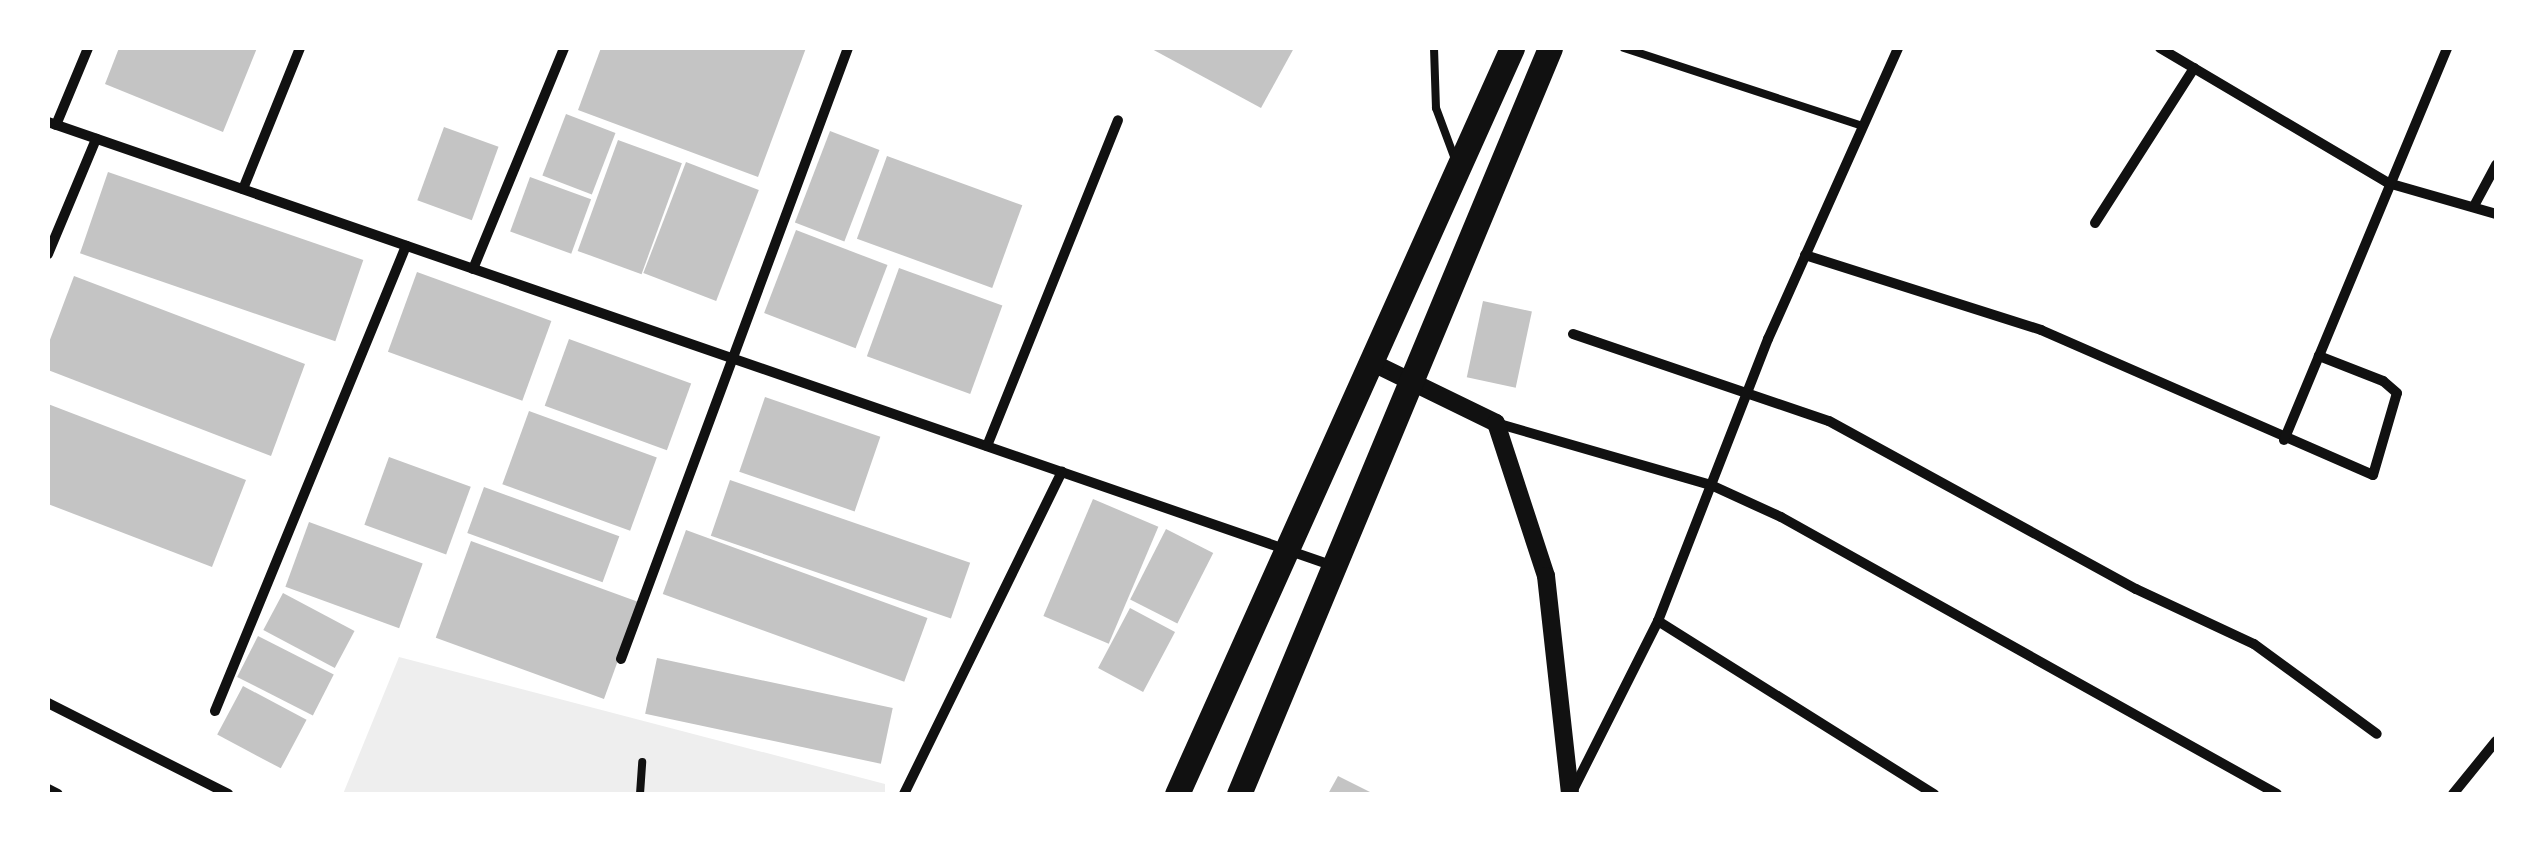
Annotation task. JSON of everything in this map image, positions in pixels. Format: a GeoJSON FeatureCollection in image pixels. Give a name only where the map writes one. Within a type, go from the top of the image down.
{"type":"FeatureCollection","features":[{"type":"Feature","properties":{"kind":"main road"},"geometry":{"type":"LineString","coordinates":[[1178,794],[1284,549],[1512,48]]}},
{"type":"Feature","properties":{"kind":"main road"},"geometry":{"type":"LineString","coordinates":[[1239,794],[1409,378],[1550,48]]}},
{"type":"Feature","properties":{"kind":"street"},"geometry":{"type":"LineString","coordinates":[[88,48],[52,124],[1332,565]]}},
{"type":"Feature","properties":{"kind":"street"},"geometry":{"type":"LineString","coordinates":[[243,189],[300,48]]}},
{"type":"Feature","properties":{"kind":"street"},"geometry":{"type":"LineString","coordinates":[[473,269],[564,48]]}},
{"type":"Feature","properties":{"kind":"street"},"geometry":{"type":"LineString","coordinates":[[621,659],[736,359],[848,48]]}},
{"type":"Feature","properties":{"kind":"street"},"geometry":{"type":"LineString","coordinates":[[1570,794],[1658,622],[1748,388],[1898,48]]}},
{"type":"Feature","properties":{"kind":"street"},"geometry":{"type":"LineString","coordinates":[[2160,48],[2388,183],[2496,214]]}},
{"type":"Feature","properties":{"kind":"street"},"geometry":{"type":"LineString","coordinates":[[2284,440],[2447,48]]}},
{"type":"Feature","properties":{"kind":"street"},"geometry":{"type":"LineString","coordinates":[[2096,223],[2194,68]]}},
{"type":"Feature","properties":{"kind":"street"},"geometry":{"type":"LineString","coordinates":[[987,446],[1118,120]]}},
{"type":"Feature","properties":{"kind":"street"},"geometry":{"type":"LineString","coordinates":[[48,254],[96,139]]}},
{"type":"Feature","properties":{"kind":"street"},"geometry":{"type":"LineString","coordinates":[[2474,206],[2496,165]]}},
{"type":"Feature","properties":{"kind":"street"},"geometry":{"type":"LineString","coordinates":[[215,710],[406,246]]}},
{"type":"Feature","properties":{"kind":"street"},"geometry":{"type":"LineString","coordinates":[[1806,254],[2040,330],[2284,440],[2372,475],[2396,394],[2384,381],[2318,356]]}},
{"type":"Feature","properties":{"kind":"street"},"geometry":{"type":"LineString","coordinates":[[1572,334],[1748,388],[1830,421],[2119,581],[2254,644],[2377,734]]}},
{"type":"Feature","properties":{"kind":"street"},"geometry":{"type":"LineString","coordinates":[[1371,362],[1496,423],[1711,485],[1780,517],[2277,794]]}},
{"type":"Feature","properties":{"kind":"street"},"geometry":{"type":"LineString","coordinates":[[1496,423],[1546,576],[1570,794]]}},
{"type":"Feature","properties":{"kind":"street"},"geometry":{"type":"LineString","coordinates":[[904,794],[1062,472]]}},
{"type":"Feature","properties":{"kind":"street"},"geometry":{"type":"LineString","coordinates":[[1658,622],[1934,794]]}},
{"type":"Feature","properties":{"kind":"street"},"geometry":{"type":"LineString","coordinates":[[48,703],[228,794]]}},
{"type":"Feature","properties":{"kind":"street"},"geometry":{"type":"LineString","coordinates":[[2453,794],[2496,740]]}},
{"type":"Feature","properties":{"kind":"lane"},"geometry":{"type":"LineString","coordinates":[[1434,48],[1436,108],[1458,168]]}},
{"type":"Feature","properties":{"kind":"lane"},"geometry":{"type":"LineString","coordinates":[[1624,48],[1863,126]]}},
{"type":"Feature","properties":{"kind":"lane"},"geometry":{"type":"LineString","coordinates":[[640,794],[642,762]]}},
{"type":"Feature","properties":{"kind":"shaded area"},"geometry":{"type":"Polygon","coordinates":[[[399,657],[885,784],[885,794],[343,794],[399,657]]]}},
{"type":"Feature","properties":{"kind":"building"},"geometry":{"type":"Polygon","coordinates":[[[119,48],[257,48],[223,132],[105,84],[119,48]]]}},
{"type":"Feature","properties":{"kind":"building"},"geometry":{"type":"Polygon","coordinates":[[[601,48],[806,48],[758,177],[578,110],[601,48]]]}},
{"type":"Feature","properties":{"kind":"building"},"geometry":{"type":"Polygon","coordinates":[[[1150,48],[1294,48],[1261,108],[1150,48]]]}},
{"type":"Feature","properties":{"kind":"building"},"geometry":{"type":"Polygon","coordinates":[[[566,114],[615,133],[592,195],[542,176],[566,114]]]}},
{"type":"Feature","properties":{"kind":"building"},"geometry":{"type":"Polygon","coordinates":[[[444,127],[499,147],[472,220],[417,200],[444,127]]]}},
{"type":"Feature","properties":{"kind":"building"},"geometry":{"type":"Polygon","coordinates":[[[830,131],[879,150],[844,241],[795,222],[830,131]]]}},
{"type":"Feature","properties":{"kind":"building"},"geometry":{"type":"Polygon","coordinates":[[[618,140],[682,163],[642,274],[578,251],[618,140]]]}},
{"type":"Feature","properties":{"kind":"building"},"geometry":{"type":"Polygon","coordinates":[[[887,156],[1022,205],[992,288],[857,239],[887,156]]]}},
{"type":"Feature","properties":{"kind":"building"},"geometry":{"type":"Polygon","coordinates":[[[686,162],[759,190],[716,301],[643,273],[686,162]]]}},
{"type":"Feature","properties":{"kind":"building"},"geometry":{"type":"Polygon","coordinates":[[[108,172],[363,260],[335,341],[80,253],[108,172]]]}},
{"type":"Feature","properties":{"kind":"building"},"geometry":{"type":"Polygon","coordinates":[[[530,177],[591,199],[571,254],[510,232],[530,177]]]}},
{"type":"Feature","properties":{"kind":"building"},"geometry":{"type":"Polygon","coordinates":[[[796,230],[887,265],[856,348],[764,313],[796,230]]]}},
{"type":"Feature","properties":{"kind":"building"},"geometry":{"type":"Polygon","coordinates":[[[899,268],[1002,306],[970,394],[867,356],[899,268]]]}},
{"type":"Feature","properties":{"kind":"building"},"geometry":{"type":"Polygon","coordinates":[[[417,272],[551,321],[522,401],[388,352],[417,272]]]}},
{"type":"Feature","properties":{"kind":"building"},"geometry":{"type":"Polygon","coordinates":[[[74,276],[305,364],[271,456],[48,370],[48,345],[74,276]]]}},
{"type":"Feature","properties":{"kind":"building"},"geometry":{"type":"Polygon","coordinates":[[[1483,301],[1532,311],[1516,388],[1467,377],[1483,301]]]}},
{"type":"Feature","properties":{"kind":"building"},"geometry":{"type":"Polygon","coordinates":[[[569,339],[691,383],[667,450],[545,406],[569,339]]]}},
{"type":"Feature","properties":{"kind":"building"},"geometry":{"type":"Polygon","coordinates":[[[765,397],[880,437],[855,511],[739,472],[765,397]]]}},
{"type":"Feature","properties":{"kind":"building"},"geometry":{"type":"Polygon","coordinates":[[[48,404],[246,480],[212,567],[48,504],[48,404]]]}},
{"type":"Feature","properties":{"kind":"building"},"geometry":{"type":"Polygon","coordinates":[[[529,411],[657,458],[630,531],[502,484],[529,411]]]}},
{"type":"Feature","properties":{"kind":"building"},"geometry":{"type":"Polygon","coordinates":[[[389,457],[471,487],[446,554],[364,525],[389,457]]]}},
{"type":"Feature","properties":{"kind":"building"},"geometry":{"type":"Polygon","coordinates":[[[730,480],[970,563],[951,618],[711,536],[730,480]]]}},
{"type":"Feature","properties":{"kind":"building"},"geometry":{"type":"Polygon","coordinates":[[[484,487],[619,536],[603,582],[467,533],[484,487]]]}},
{"type":"Feature","properties":{"kind":"building"},"geometry":{"type":"Polygon","coordinates":[[[1093,499],[1158,527],[1109,644],[1043,616],[1093,499]]]}},
{"type":"Feature","properties":{"kind":"building"},"geometry":{"type":"Polygon","coordinates":[[[309,522],[423,563],[399,628],[285,587],[309,522]]]}},
{"type":"Feature","properties":{"kind":"building"},"geometry":{"type":"Polygon","coordinates":[[[1166,529],[1213,553],[1177,623],[1130,599],[1166,529]]]}},
{"type":"Feature","properties":{"kind":"building"},"geometry":{"type":"Polygon","coordinates":[[[686,530],[928,618],[904,682],[663,594],[686,530]]]}},
{"type":"Feature","properties":{"kind":"building"},"geometry":{"type":"Polygon","coordinates":[[[471,541],[639,602],[604,699],[436,638],[471,541]]]}},
{"type":"Feature","properties":{"kind":"building"},"geometry":{"type":"Polygon","coordinates":[[[283,593],[355,631],[335,668],[263,630],[283,593]]]}},
{"type":"Feature","properties":{"kind":"building"},"geometry":{"type":"Polygon","coordinates":[[[1130,608],[1175,632],[1143,692],[1098,668],[1130,608]]]}},
{"type":"Feature","properties":{"kind":"building"},"geometry":{"type":"Polygon","coordinates":[[[258,636],[334,675],[313,716],[237,677],[258,636]]]}},
{"type":"Feature","properties":{"kind":"building"},"geometry":{"type":"Polygon","coordinates":[[[657,658],[893,708],[881,764],[645,714],[657,658]]]}},
{"type":"Feature","properties":{"kind":"building"},"geometry":{"type":"Polygon","coordinates":[[[243,686],[307,720],[281,768],[217,735],[243,686]]]}},
{"type":"Feature","properties":{"kind":"building"},"geometry":{"type":"Polygon","coordinates":[[[1338,776],[1374,794],[1328,794],[1338,776]]]}}]}
